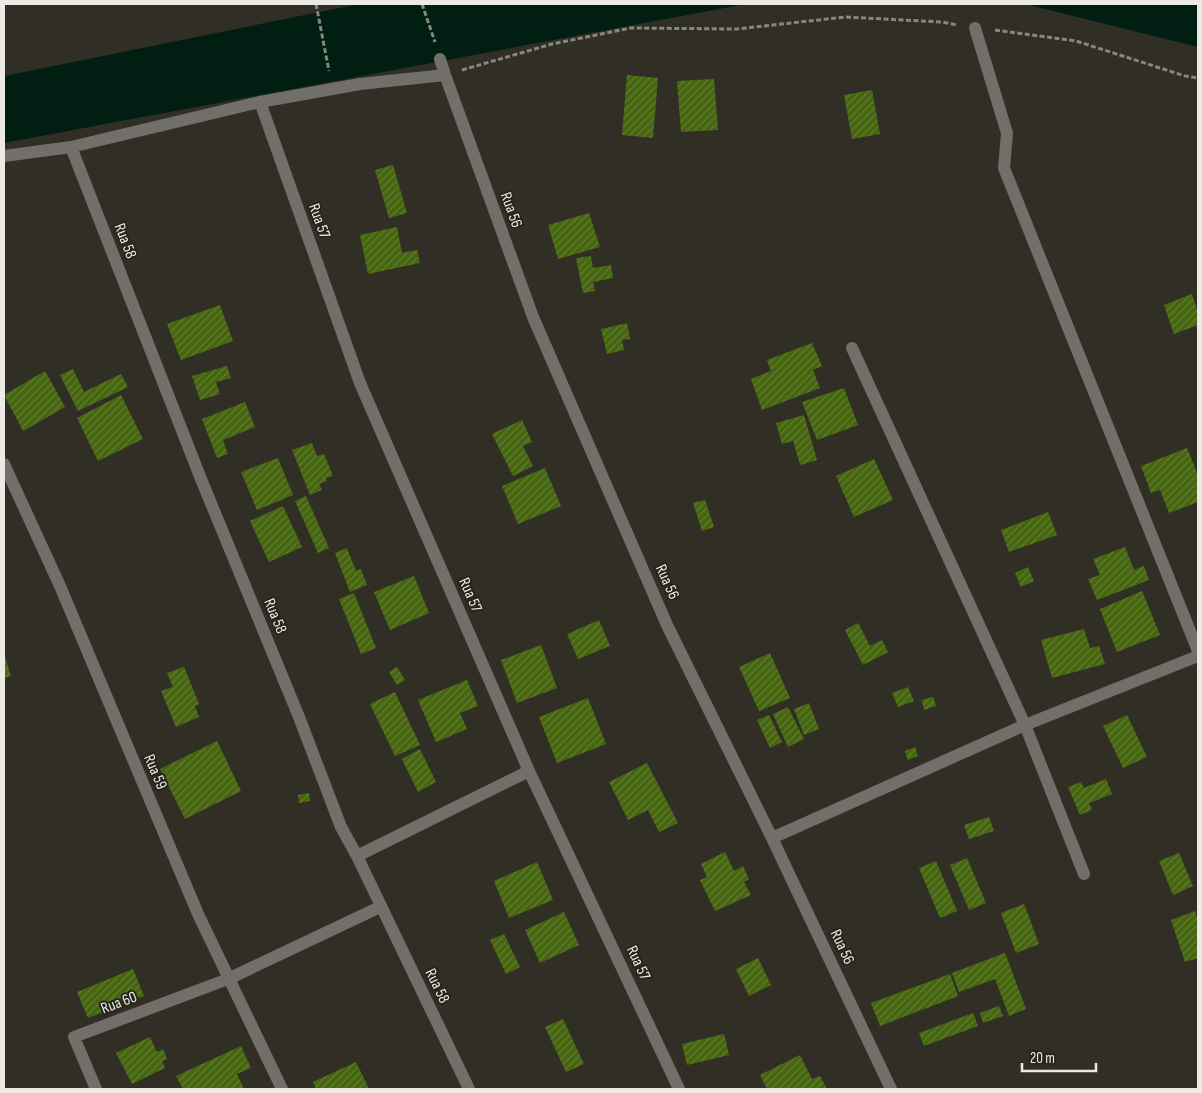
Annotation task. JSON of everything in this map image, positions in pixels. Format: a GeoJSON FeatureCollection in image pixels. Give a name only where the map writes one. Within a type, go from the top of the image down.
{"type":"FeatureCollection","features":[{"type":"Feature","properties":{"kind":"street"},"geometry":{"type":"LineString","coordinates":[[975,28],[1007,132],[1004,168],[1198,651]]}},
{"type":"Feature","properties":{"kind":"street","name":"Rua 56"},"geometry":{"type":"LineString","coordinates":[[440,59],[533,318],[667,625],[772,838],[891,1089]]}},
{"type":"Feature","properties":{"kind":"street"},"geometry":{"type":"LineString","coordinates":[[4,156],[72,147],[260,102],[360,84],[445,75]]}},
{"type":"Feature","properties":{"kind":"street","name":"Rua 57"},"geometry":{"type":"LineString","coordinates":[[260,102],[360,383],[529,771],[679,1089]]}},
{"type":"Feature","properties":{"kind":"street","name":"Rua 58"},"geometry":{"type":"LineString","coordinates":[[72,147],[201,479],[299,717],[341,827],[357,856],[469,1089]]}},
{"type":"Feature","properties":{"kind":"street"},"geometry":{"type":"LineString","coordinates":[[852,348],[1025,725],[1084,874]]}},
{"type":"Feature","properties":{"kind":"street","name":"Rua 59"},"geometry":{"type":"LineString","coordinates":[[4,464],[60,586],[198,914],[282,1089]]}},
{"type":"Feature","properties":{"kind":"street"},"geometry":{"type":"LineString","coordinates":[[772,838],[1025,725],[1198,656]]}},
{"type":"Feature","properties":{"kind":"street"},"geometry":{"type":"LineString","coordinates":[[357,856],[529,771]]}},
{"type":"Feature","properties":{"kind":"street"},"geometry":{"type":"LineString","coordinates":[[228,979],[380,907]]}},
{"type":"Feature","properties":{"kind":"street","name":"Rua 60"},"geometry":{"type":"LineString","coordinates":[[96,1089],[74,1038],[228,979]]}},
{"type":"Feature","properties":{"kind":"path"},"geometry":{"type":"LineString","coordinates":[[316,4],[325,44],[331,89]]}},
{"type":"Feature","properties":{"kind":"path"},"geometry":{"type":"LineString","coordinates":[[422,4],[440,59]]}},
{"type":"Feature","properties":{"kind":"path"},"geometry":{"type":"LineString","coordinates":[[445,75],[552,44],[631,28],[737,29],[844,17],[942,22],[1076,42],[1185,76],[1198,78]]}},
{"type":"Feature","properties":{"kind":"shaded area"},"geometry":{"type":"Polygon","coordinates":[[[359,4],[746,4],[4,143],[4,76],[359,4]]]}},
{"type":"Feature","properties":{"kind":"shaded area"},"geometry":{"type":"Polygon","coordinates":[[[1025,4],[1198,4],[1198,47],[1025,4]]]}},
{"type":"Feature","properties":{"kind":"building"},"geometry":{"type":"Polygon","coordinates":[[[627,75],[658,78],[653,138],[622,135],[627,75]]]}},
{"type":"Feature","properties":{"kind":"building"},"geometry":{"type":"Polygon","coordinates":[[[714,79],[718,130],[681,132],[677,81],[714,79]]]}},
{"type":"Feature","properties":{"kind":"building"},"geometry":{"type":"Polygon","coordinates":[[[872,90],[880,134],[852,139],[844,95],[872,90]]]}},
{"type":"Feature","properties":{"kind":"building"},"geometry":{"type":"Polygon","coordinates":[[[393,165],[407,213],[389,218],[375,170],[393,165]]]}},
{"type":"Feature","properties":{"kind":"building"},"geometry":{"type":"Polygon","coordinates":[[[589,213],[600,247],[558,259],[548,225],[589,213]]]}},
{"type":"Feature","properties":{"kind":"building"},"geometry":{"type":"Polygon","coordinates":[[[397,227],[402,253],[417,250],[420,263],[368,274],[360,235],[397,227]]]}},
{"type":"Feature","properties":{"kind":"building"},"geometry":{"type":"Polygon","coordinates":[[[591,256],[593,268],[611,265],[613,278],[593,282],[595,291],[583,293],[576,258],[591,256]]]}},
{"type":"Feature","properties":{"kind":"building"},"geometry":{"type":"Polygon","coordinates":[[[1192,294],[1198,313],[1198,325],[1174,334],[1164,305],[1192,294]]]}},
{"type":"Feature","properties":{"kind":"building"},"geometry":{"type":"Polygon","coordinates":[[[220,305],[233,341],[181,360],[167,324],[220,305]]]}},
{"type":"Feature","properties":{"kind":"building"},"geometry":{"type":"Polygon","coordinates":[[[627,323],[630,339],[622,340],[624,350],[607,354],[601,329],[627,323]]]}},
{"type":"Feature","properties":{"kind":"building"},"geometry":{"type":"Polygon","coordinates":[[[812,343],[822,366],[813,370],[820,388],[762,410],[751,379],[771,371],[767,360],[812,343]]]}},
{"type":"Feature","properties":{"kind":"building"},"geometry":{"type":"Polygon","coordinates":[[[227,366],[231,378],[216,382],[220,394],[200,400],[192,376],[227,366]]]}},
{"type":"Feature","properties":{"kind":"building"},"geometry":{"type":"Polygon","coordinates":[[[73,369],[84,392],[121,374],[128,387],[78,411],[60,375],[73,369]]]}},
{"type":"Feature","properties":{"kind":"building"},"geometry":{"type":"Polygon","coordinates":[[[45,371],[65,407],[23,431],[4,395],[45,371]]]}},
{"type":"Feature","properties":{"kind":"building"},"geometry":{"type":"Polygon","coordinates":[[[844,388],[858,425],[817,440],[802,402],[844,388]]]}},
{"type":"Feature","properties":{"kind":"building"},"geometry":{"type":"Polygon","coordinates":[[[121,395],[143,439],[98,461],[77,418],[121,395]]]}},
{"type":"Feature","properties":{"kind":"building"},"geometry":{"type":"Polygon","coordinates":[[[245,402],[255,427],[223,440],[228,454],[217,458],[202,419],[245,402]]]}},
{"type":"Feature","properties":{"kind":"building"},"geometry":{"type":"Polygon","coordinates":[[[804,415],[817,460],[800,465],[793,441],[782,444],[776,423],[804,415]]]}},
{"type":"Feature","properties":{"kind":"building"},"geometry":{"type":"Polygon","coordinates":[[[522,420],[532,442],[523,446],[533,466],[513,476],[492,434],[522,420]]]}},
{"type":"Feature","properties":{"kind":"building"},"geometry":{"type":"Polygon","coordinates":[[[312,443],[317,456],[324,454],[333,476],[326,478],[327,481],[319,484],[322,490],[310,495],[292,450],[312,443]]]}},
{"type":"Feature","properties":{"kind":"building"},"geometry":{"type":"Polygon","coordinates":[[[1187,448],[1198,475],[1198,502],[1169,513],[1160,490],[1151,493],[1141,466],[1187,448]]]}},
{"type":"Feature","properties":{"kind":"building"},"geometry":{"type":"Polygon","coordinates":[[[278,458],[293,495],[257,510],[241,472],[278,458]]]}},
{"type":"Feature","properties":{"kind":"building"},"geometry":{"type":"Polygon","coordinates":[[[874,459],[893,500],[854,517],[836,476],[874,459]]]}},
{"type":"Feature","properties":{"kind":"building"},"geometry":{"type":"Polygon","coordinates":[[[545,468],[561,506],[518,524],[502,486],[545,468]]]}},
{"type":"Feature","properties":{"kind":"building"},"geometry":{"type":"Polygon","coordinates":[[[306,496],[329,548],[318,553],[295,501],[306,496]]]}},
{"type":"Feature","properties":{"kind":"building"},"geometry":{"type":"Polygon","coordinates":[[[705,500],[714,527],[702,531],[693,503],[705,500]]]}},
{"type":"Feature","properties":{"kind":"building"},"geometry":{"type":"Polygon","coordinates":[[[283,506],[302,547],[269,562],[250,521],[283,506]]]}},
{"type":"Feature","properties":{"kind":"building"},"geometry":{"type":"Polygon","coordinates":[[[1048,512],[1057,535],[1009,552],[1001,530],[1048,512]]]}},
{"type":"Feature","properties":{"kind":"building"},"geometry":{"type":"Polygon","coordinates":[[[1125,547],[1134,570],[1144,566],[1149,580],[1097,600],[1088,579],[1100,575],[1093,559],[1125,547]]]}},
{"type":"Feature","properties":{"kind":"building"},"geometry":{"type":"Polygon","coordinates":[[[347,548],[356,571],[361,569],[367,585],[350,592],[335,553],[347,548]]]}},
{"type":"Feature","properties":{"kind":"building"},"geometry":{"type":"Polygon","coordinates":[[[1028,567],[1034,581],[1021,587],[1015,573],[1028,567]]]}},
{"type":"Feature","properties":{"kind":"building"},"geometry":{"type":"Polygon","coordinates":[[[414,576],[429,613],[390,630],[374,592],[414,576]]]}},
{"type":"Feature","properties":{"kind":"building"},"geometry":{"type":"Polygon","coordinates":[[[1142,591],[1160,635],[1117,652],[1100,609],[1142,591]]]}},
{"type":"Feature","properties":{"kind":"building"},"geometry":{"type":"Polygon","coordinates":[[[354,593],[376,648],[361,654],[339,599],[354,593]]]}},
{"type":"Feature","properties":{"kind":"building"},"geometry":{"type":"Polygon","coordinates":[[[599,620],[610,646],[578,659],[567,634],[599,620]]]}},
{"type":"Feature","properties":{"kind":"building"},"geometry":{"type":"Polygon","coordinates":[[[858,623],[870,646],[882,640],[888,652],[863,665],[845,630],[858,623]]]}},
{"type":"Feature","properties":{"kind":"building"},"geometry":{"type":"Polygon","coordinates":[[[1084,629],[1090,648],[1099,646],[1105,664],[1052,678],[1041,640],[1084,629]]]}},
{"type":"Feature","properties":{"kind":"building"},"geometry":{"type":"Polygon","coordinates":[[[541,645],[557,688],[517,703],[501,660],[541,645]]]}},
{"type":"Feature","properties":{"kind":"building"},"geometry":{"type":"Polygon","coordinates":[[[4,653],[11,676],[4,678],[4,653]]]}},
{"type":"Feature","properties":{"kind":"building"},"geometry":{"type":"Polygon","coordinates":[[[770,653],[790,698],[759,711],[739,667],[770,653]]]}},
{"type":"Feature","properties":{"kind":"building"},"geometry":{"type":"Polygon","coordinates":[[[184,667],[199,704],[195,706],[199,717],[176,727],[161,691],[173,687],[167,673],[184,667]]]}},
{"type":"Feature","properties":{"kind":"building"},"geometry":{"type":"Polygon","coordinates":[[[397,667],[405,680],[397,685],[389,672],[397,667]]]}},
{"type":"Feature","properties":{"kind":"building"},"geometry":{"type":"Polygon","coordinates":[[[467,680],[478,706],[460,713],[467,729],[436,742],[418,700],[467,680]]]}},
{"type":"Feature","properties":{"kind":"building"},"geometry":{"type":"Polygon","coordinates":[[[908,687],[914,701],[898,707],[892,693],[908,687]]]}},
{"type":"Feature","properties":{"kind":"building"},"geometry":{"type":"Polygon","coordinates":[[[395,692],[420,745],[395,756],[370,704],[395,692]]]}},
{"type":"Feature","properties":{"kind":"building"},"geometry":{"type":"Polygon","coordinates":[[[933,697],[936,706],[924,710],[922,700],[933,697]]]}},
{"type":"Feature","properties":{"kind":"building"},"geometry":{"type":"Polygon","coordinates":[[[588,698],[606,744],[557,763],[539,717],[588,698]]]}},
{"type":"Feature","properties":{"kind":"building"},"geometry":{"type":"Polygon","coordinates":[[[809,703],[819,729],[804,735],[794,709],[809,703]]]}},
{"type":"Feature","properties":{"kind":"building"},"geometry":{"type":"Polygon","coordinates":[[[788,707],[804,739],[788,747],[773,714],[788,707]]]}},
{"type":"Feature","properties":{"kind":"building"},"geometry":{"type":"Polygon","coordinates":[[[769,715],[782,742],[770,748],[757,720],[769,715]]]}},
{"type":"Feature","properties":{"kind":"building"},"geometry":{"type":"Polygon","coordinates":[[[1127,715],[1147,757],[1123,768],[1103,726],[1127,715]]]}},
{"type":"Feature","properties":{"kind":"building"},"geometry":{"type":"Polygon","coordinates":[[[217,741],[241,791],[185,819],[160,769],[217,741]]]}},
{"type":"Feature","properties":{"kind":"building"},"geometry":{"type":"Polygon","coordinates":[[[915,747],[918,756],[908,760],[905,751],[915,747]]]}},
{"type":"Feature","properties":{"kind":"building"},"geometry":{"type":"Polygon","coordinates":[[[420,749],[436,782],[418,792],[402,759],[420,749]]]}},
{"type":"Feature","properties":{"kind":"building"},"geometry":{"type":"Polygon","coordinates":[[[647,763],[678,823],[659,832],[648,810],[628,820],[609,782],[647,763]]]}},
{"type":"Feature","properties":{"kind":"building"},"geometry":{"type":"Polygon","coordinates":[[[1106,779],[1112,794],[1089,803],[1092,810],[1080,815],[1068,787],[1081,782],[1084,788],[1106,779]]]}},
{"type":"Feature","properties":{"kind":"building"},"geometry":{"type":"Polygon","coordinates":[[[309,793],[310,801],[299,803],[298,795],[309,793]]]}},
{"type":"Feature","properties":{"kind":"building"},"geometry":{"type":"Polygon","coordinates":[[[989,817],[994,831],[969,839],[964,825],[989,817]]]}},
{"type":"Feature","properties":{"kind":"building"},"geometry":{"type":"Polygon","coordinates":[[[725,852],[734,871],[743,866],[749,879],[744,882],[751,895],[715,911],[700,880],[707,877],[701,864],[725,852]]]}},
{"type":"Feature","properties":{"kind":"building"},"geometry":{"type":"Polygon","coordinates":[[[1179,853],[1193,886],[1173,895],[1159,861],[1179,853]]]}},
{"type":"Feature","properties":{"kind":"building"},"geometry":{"type":"Polygon","coordinates":[[[967,858],[986,903],[969,910],[950,865],[967,858]]]}},
{"type":"Feature","properties":{"kind":"building"},"geometry":{"type":"Polygon","coordinates":[[[936,861],[957,911],[940,918],[919,868],[936,861]]]}},
{"type":"Feature","properties":{"kind":"building"},"geometry":{"type":"Polygon","coordinates":[[[537,862],[553,900],[509,918],[494,881],[537,862]]]}},
{"type":"Feature","properties":{"kind":"building"},"geometry":{"type":"Polygon","coordinates":[[[1024,904],[1039,944],[1016,953],[1001,913],[1024,904]]]}},
{"type":"Feature","properties":{"kind":"building"},"geometry":{"type":"Polygon","coordinates":[[[1195,911],[1198,921],[1198,958],[1185,962],[1171,920],[1195,911]]]}},
{"type":"Feature","properties":{"kind":"building"},"geometry":{"type":"Polygon","coordinates":[[[564,912],[579,945],[540,963],[525,930],[564,912]]]}},
{"type":"Feature","properties":{"kind":"building"},"geometry":{"type":"Polygon","coordinates":[[[504,934],[520,967],[506,974],[490,940],[504,934]]]}},
{"type":"Feature","properties":{"kind":"building"},"geometry":{"type":"Polygon","coordinates":[[[1005,953],[1026,1009],[1009,1016],[995,979],[959,992],[952,973],[1005,953]]]}},
{"type":"Feature","properties":{"kind":"building"},"geometry":{"type":"Polygon","coordinates":[[[758,958],[771,985],[749,996],[736,969],[758,958]]]}},
{"type":"Feature","properties":{"kind":"building"},"geometry":{"type":"Polygon","coordinates":[[[133,969],[144,996],[88,1018],[77,992],[133,969]]]}},
{"type":"Feature","properties":{"kind":"building"},"geometry":{"type":"Polygon","coordinates":[[[950,974],[958,996],[880,1026],[871,1003],[950,974]]]}},
{"type":"Feature","properties":{"kind":"building"},"geometry":{"type":"Polygon","coordinates":[[[999,1006],[1003,1016],[983,1023],[980,1013],[999,1006]]]}},
{"type":"Feature","properties":{"kind":"building"},"geometry":{"type":"Polygon","coordinates":[[[973,1013],[978,1026],[924,1046],[919,1033],[973,1013]]]}},
{"type":"Feature","properties":{"kind":"building"},"geometry":{"type":"Polygon","coordinates":[[[563,1019],[584,1064],[566,1072],[545,1027],[563,1019]]]}},
{"type":"Feature","properties":{"kind":"building"},"geometry":{"type":"Polygon","coordinates":[[[724,1034],[729,1055],[687,1065],[682,1044],[724,1034]]]}},
{"type":"Feature","properties":{"kind":"building"},"geometry":{"type":"Polygon","coordinates":[[[150,1037],[157,1052],[163,1049],[167,1059],[162,1061],[165,1068],[132,1084],[116,1053],[150,1037]]]}},
{"type":"Feature","properties":{"kind":"building"},"geometry":{"type":"Polygon","coordinates":[[[241,1046],[251,1068],[237,1074],[244,1089],[183,1089],[176,1076],[241,1046]]]}},
{"type":"Feature","properties":{"kind":"building"},"geometry":{"type":"Polygon","coordinates":[[[800,1055],[812,1079],[820,1076],[827,1089],[767,1089],[760,1075],[800,1055]]]}},
{"type":"Feature","properties":{"kind":"building"},"geometry":{"type":"Polygon","coordinates":[[[356,1062],[369,1089],[316,1089],[313,1082],[356,1062]]]}}]}
